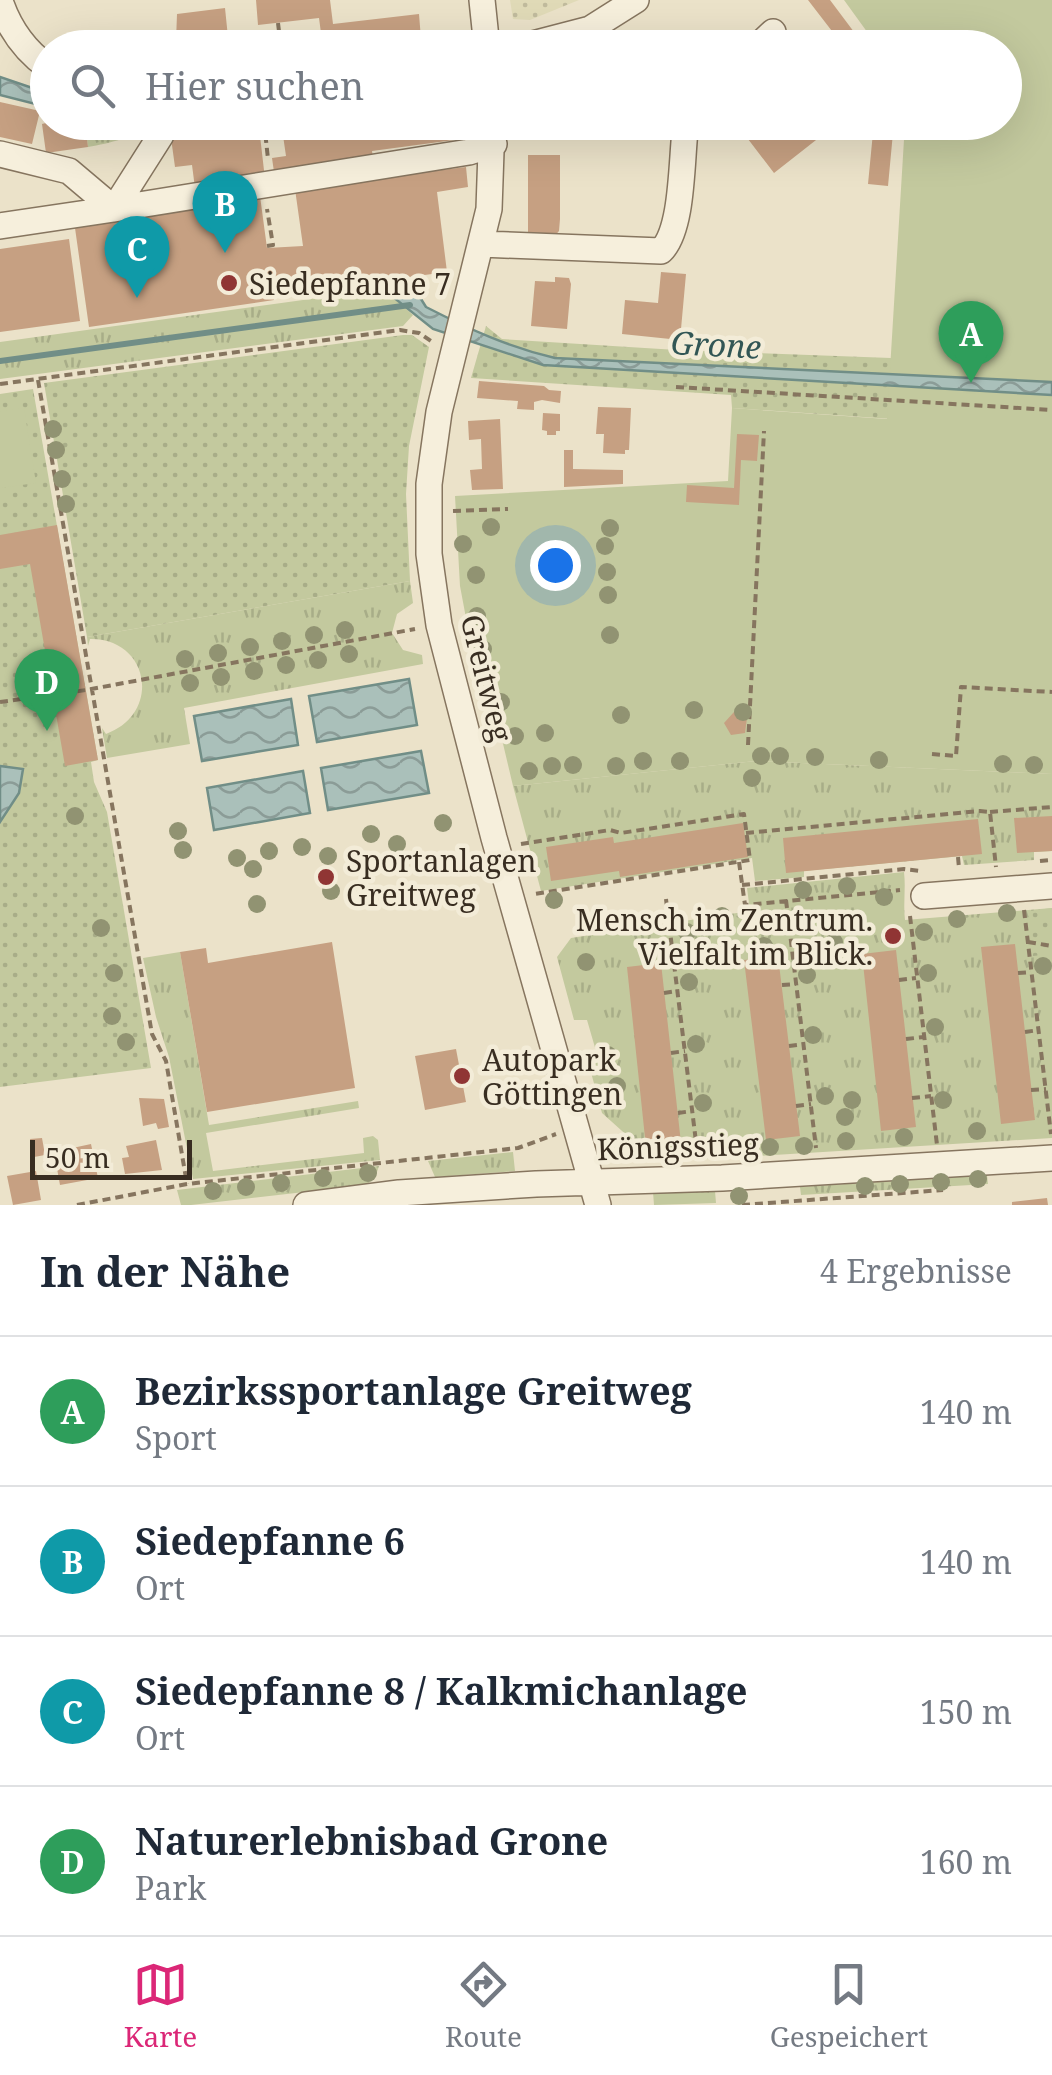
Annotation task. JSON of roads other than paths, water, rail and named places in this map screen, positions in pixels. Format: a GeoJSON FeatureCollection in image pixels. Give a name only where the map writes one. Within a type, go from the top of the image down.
{"type":"FeatureCollection","features":[{"type":"Feature","properties":{"kind":"street"},"geometry":{"type":"LineString","coordinates":[[482,0],[486,30]]}},
{"type":"Feature","properties":{"kind":"street"},"geometry":{"type":"LineString","coordinates":[[590,30],[636,0]]}},
{"type":"Feature","properties":{"kind":"street"},"geometry":{"type":"LineString","coordinates":[[0,1],[12,31],[30,53]]}},
{"type":"Feature","properties":{"kind":"street"},"geometry":{"type":"LineString","coordinates":[[114,209],[154,140]]}},
{"type":"Feature","properties":{"kind":"street"},"geometry":{"type":"LineString","coordinates":[[0,226],[469,152],[485,140]]}},
{"type":"Feature","properties":{"kind":"street","name":"Greitweg"},"geometry":{"type":"LineString","coordinates":[[493,140],[490,209],[436,430],[429,484],[428,554],[439,624],[496,848],[594,1193]]}},
{"type":"Feature","properties":{"kind":"street"},"geometry":{"type":"LineString","coordinates":[[481,244],[661,251],[670,242],[676,221],[684,140]]}},
{"type":"Feature","properties":{"kind":"street"},"geometry":{"type":"LineString","coordinates":[[0,154],[69,170],[114,209]]}},
{"type":"Feature","properties":{"kind":"street"},"geometry":{"type":"LineString","coordinates":[[921,887],[1021,889],[1050,869]]}},
{"type":"Feature","properties":{"kind":"street","name":"Königsstieg"},"geometry":{"type":"LineString","coordinates":[[306,1205],[399,1193],[594,1193],[700,1179],[1052,1158]]}},
{"type":"Feature","properties":{"kind":"water"},"geometry":{"type":"Polygon","coordinates":[[[0,77],[30,87],[30,103],[0,95],[0,77]]]}},
{"type":"Feature","properties":{"kind":"water"},"geometry":{"type":"Polygon","coordinates":[[[393,283],[421,299],[426,307],[458,323],[555,358],[1052,382],[1052,395],[543,365],[433,329],[383,289],[383,285],[393,283]]]}},
{"type":"Feature","properties":{"kind":"water"},"geometry":{"type":"Polygon","coordinates":[[[409,679],[417,725],[317,742],[309,696],[409,679]]]}},
{"type":"Feature","properties":{"kind":"water"},"geometry":{"type":"Polygon","coordinates":[[[291,699],[298,745],[202,761],[194,716],[291,699]]]}},
{"type":"Feature","properties":{"kind":"water"},"geometry":{"type":"Polygon","coordinates":[[[421,751],[429,793],[328,810],[321,768],[421,751]]]}},
{"type":"Feature","properties":{"kind":"water"},"geometry":{"type":"Polygon","coordinates":[[[0,766],[23,769],[19,793],[0,822],[0,766]]]}},
{"type":"Feature","properties":{"kind":"water"},"geometry":{"type":"Polygon","coordinates":[[[303,771],[310,813],[214,830],[207,788],[303,771]]]}},
{"type":"Feature","properties":{"kind":"waterway"},"geometry":{"type":"LineString","coordinates":[[0,361],[410,305]]}},
{"type":"Feature","properties":{"kind":"place","name":"Siedepfanne 6"},"geometry":{"type":"Point","coordinates":[225,253]}},
{"type":"Feature","properties":{"kind":"place","name":"Siedepfanne 7"},"geometry":{"type":"Point","coordinates":[229,283]}},
{"type":"Feature","properties":{"kind":"place","name":"Siedepfanne 8 / Kalkmichanlage"},"geometry":{"type":"Point","coordinates":[137,298]}},
{"type":"Feature","properties":{"kind":"place","name":"Bezirkssportanlage Greitweg"},"geometry":{"type":"Point","coordinates":[971,383]}},
{"type":"Feature","properties":{"kind":"place","name":"Naturerlebnisbad Grone"},"geometry":{"type":"Point","coordinates":[47,731]}},
{"type":"Feature","properties":{"kind":"place","name":"Sportanlagen Greitweg"},"geometry":{"type":"Point","coordinates":[326,877]}},
{"type":"Feature","properties":{"kind":"place","name":"Mensch im Zentrum. Vielfalt im Blick."},"geometry":{"type":"Point","coordinates":[893,936]}},
{"type":"Feature","properties":{"kind":"place","name":"Autopark Göttingen"},"geometry":{"type":"Point","coordinates":[462,1076]}},
{"type":"Feature","properties":{"kind":"water label","name":"Grone"},"geometry":{"type":"Point","coordinates":[716,344]}}]}
